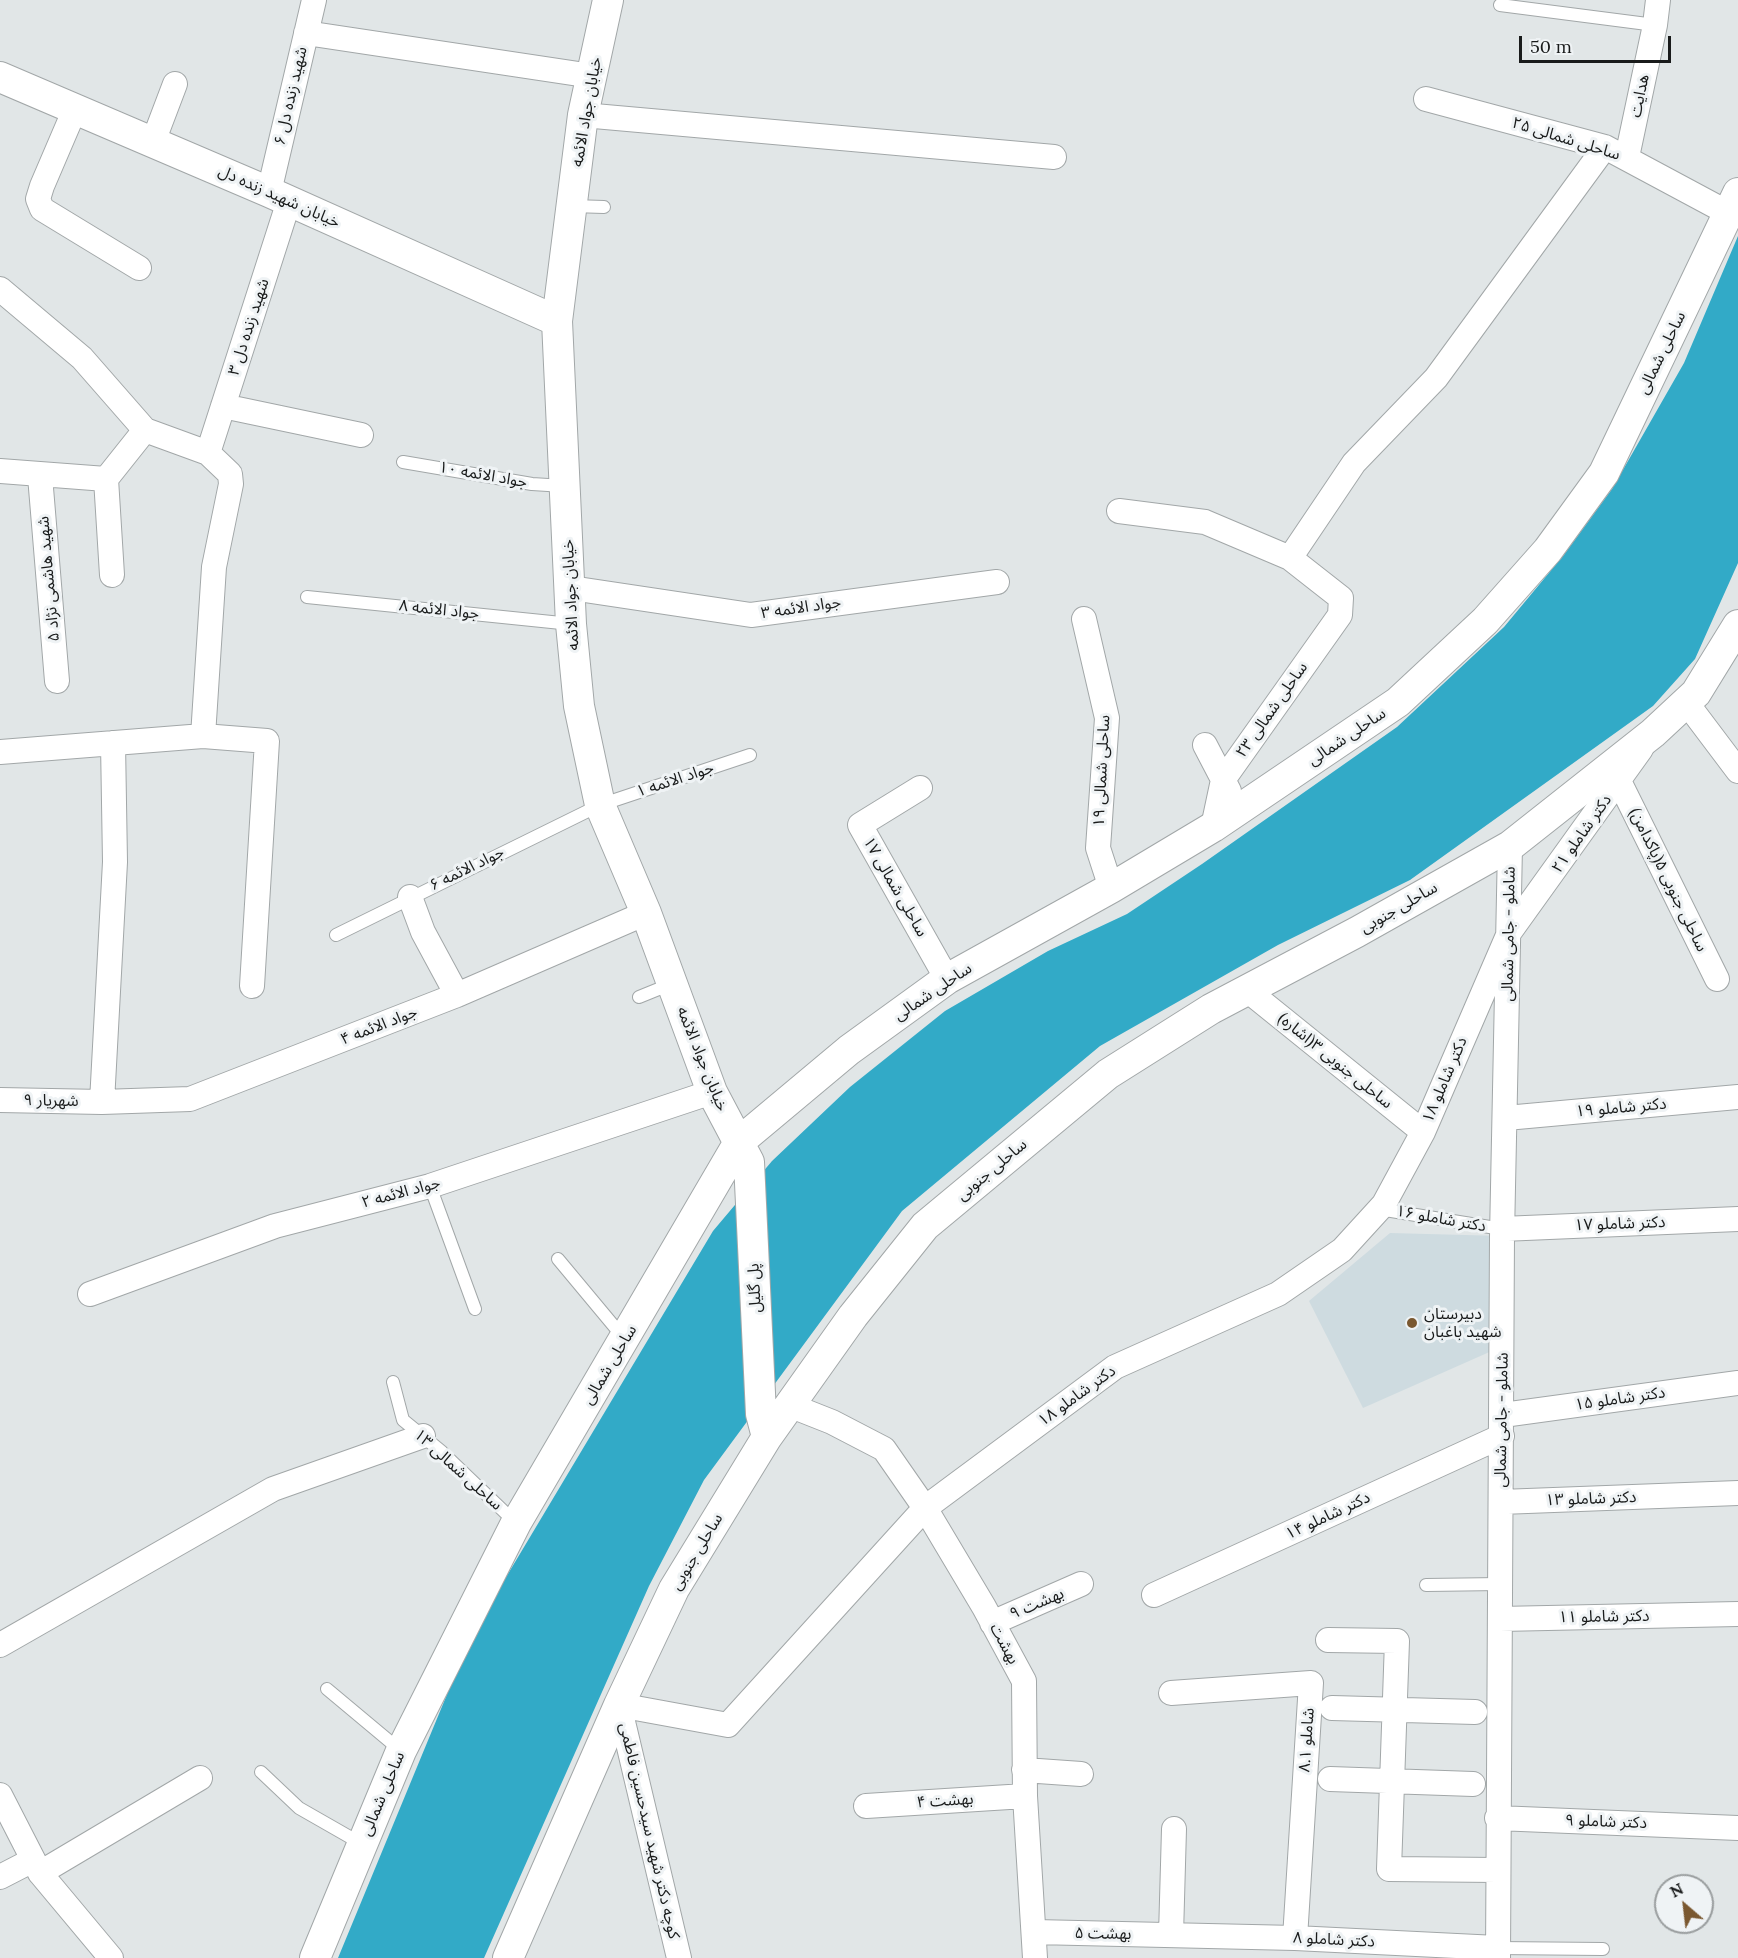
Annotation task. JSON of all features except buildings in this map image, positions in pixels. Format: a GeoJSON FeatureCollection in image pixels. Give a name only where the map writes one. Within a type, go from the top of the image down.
{"type":"FeatureCollection","features":[{"type":"Feature","properties":{"kind":"street","name":"شهید زنده دل ۶"},"geometry":{"type":"LineString","coordinates":[[279,197],[306,33],[314,0]]}},
{"type":"Feature","properties":{"kind":"street","name":"خیابان جواد الائمه"},"geometry":{"type":"LineString","coordinates":[[608,0],[583,115],[556,321],[571,624],[579,706],[600,805],[646,913],[712,1092],[744,1152]]}},
{"type":"Feature","properties":{"kind":"street","name":"هدایت"},"geometry":{"type":"LineString","coordinates":[[1616,152],[1655,25],[1658,0]]}},
{"type":"Feature","properties":{"kind":"street"},"geometry":{"type":"LineString","coordinates":[[306,33],[592,76]]}},
{"type":"Feature","properties":{"kind":"street","name":"خیابان شهید زنده دل"},"geometry":{"type":"LineString","coordinates":[[0,76],[556,321]]}},
{"type":"Feature","properties":{"kind":"street"},"geometry":{"type":"LineString","coordinates":[[153,142],[175,84]]}},
{"type":"Feature","properties":{"kind":"street","name":"ساحلی شمالی ۲۵"},"geometry":{"type":"LineString","coordinates":[[1426,99],[1616,152],[1734,204]]}},
{"type":"Feature","properties":{"kind":"street"},"geometry":{"type":"LineString","coordinates":[[75,109],[38,199],[42,208],[139,268]]}},
{"type":"Feature","properties":{"kind":"street"},"geometry":{"type":"LineString","coordinates":[[583,115],[1054,157]]}},
{"type":"Feature","properties":{"kind":"street"},"geometry":{"type":"LineString","coordinates":[[1119,511],[1205,522],[1290,558],[1354,463],[1436,378],[1616,152]]}},
{"type":"Feature","properties":{"kind":"street","name":"شهید زنده دل ۳"},"geometry":{"type":"LineString","coordinates":[[208,453],[223,406],[279,197]]}},
{"type":"Feature","properties":{"kind":"street","name":"ساحلی شمالی"},"geometry":{"type":"LineString","coordinates":[[315,1958],[401,1751],[516,1523],[625,1340],[744,1152],[849,1050],[947,979],[1111,888],[1213,828],[1398,702],[1485,621],[1548,550],[1604,473],[1734,204]]}},
{"type":"Feature","properties":{"kind":"street"},"geometry":{"type":"LineString","coordinates":[[0,289],[82,358],[145,430],[208,453],[230,474],[231,484],[214,567],[203,736]]}},
{"type":"Feature","properties":{"kind":"street"},"geometry":{"type":"LineString","coordinates":[[223,406],[361,435]]}},
{"type":"Feature","properties":{"kind":"street"},"geometry":{"type":"LineString","coordinates":[[112,575],[106,479],[145,430]]}},
{"type":"Feature","properties":{"kind":"street"},"geometry":{"type":"LineString","coordinates":[[0,471],[40,476],[106,479]]}},
{"type":"Feature","properties":{"kind":"street","name":"شهید هاشمی نژاد ۵"},"geometry":{"type":"LineString","coordinates":[[40,476],[57,681]]}},
{"type":"Feature","properties":{"kind":"street","name":"ساحلی شمالی ۲۳"},"geometry":{"type":"LineString","coordinates":[[1213,828],[1224,780],[1340,615],[1341,598],[1290,558]]}},
{"type":"Feature","properties":{"kind":"street","name":"جواد الائمه ۳"},"geometry":{"type":"LineString","coordinates":[[571,588],[751,615],[997,582]]}},
{"type":"Feature","properties":{"kind":"street","name":"ساحلی شمالی ۱۹"},"geometry":{"type":"LineString","coordinates":[[1084,619],[1107,718],[1098,848],[1111,888]]}},
{"type":"Feature","properties":{"kind":"street","name":"ساحلی جنوبی"},"geometry":{"type":"LineString","coordinates":[[508,1958],[674,1589],[764,1426],[789,1405],[853,1316],[925,1226],[1108,1074],[1211,1009],[1357,932],[1510,846],[1653,733],[1696,693],[1738,625]]}},
{"type":"Feature","properties":{"kind":"street"},"geometry":{"type":"LineString","coordinates":[[1686,702],[1738,771]]}},
{"type":"Feature","properties":{"kind":"street","name":"دکتر شاملو ۲۱"},"geometry":{"type":"LineString","coordinates":[[1509,933],[1653,733]]}},
{"type":"Feature","properties":{"kind":"street"},"geometry":{"type":"LineString","coordinates":[[0,752],[203,736],[267,741],[252,986]]}},
{"type":"Feature","properties":{"kind":"street"},"geometry":{"type":"LineString","coordinates":[[102,1102],[115,862],[113,743]]}},
{"type":"Feature","properties":{"kind":"street"},"geometry":{"type":"LineString","coordinates":[[1205,745],[1240,810]]}},
{"type":"Feature","properties":{"kind":"street","name":"ساحلی جنوبی ۵(پاکدامن)"},"geometry":{"type":"LineString","coordinates":[[1619,781],[1717,979]]}},
{"type":"Feature","properties":{"kind":"street","name":"ساحلی شمالی ۱۷"},"geometry":{"type":"LineString","coordinates":[[921,788],[860,825],[947,979]]}},
{"type":"Feature","properties":{"kind":"street","name":"شاملو - جامی شمالی"},"geometry":{"type":"LineString","coordinates":[[1497,1953],[1502,1229],[1510,846]]}},
{"type":"Feature","properties":{"kind":"street"},"geometry":{"type":"LineString","coordinates":[[410,897],[423,932],[457,996]]}},
{"type":"Feature","properties":{"kind":"street","name":"جواد الائمه ۴"},"geometry":{"type":"LineString","coordinates":[[102,1102],[190,1099],[457,996],[646,913]]}},
{"type":"Feature","properties":{"kind":"street","name":"دکتر شاملو ۱۸"},"geometry":{"type":"LineString","coordinates":[[620,1705],[728,1725],[925,1508],[1115,1367],[1278,1294],[1342,1250],[1379,1209],[1423,1132],[1509,933]]}},
{"type":"Feature","properties":{"kind":"street","name":"ساحلی جنوبی ۳(اشاره)"},"geometry":{"type":"LineString","coordinates":[[1247,990],[1423,1132]]}},
{"type":"Feature","properties":{"kind":"street","name":"جواد الائمه ۲"},"geometry":{"type":"LineString","coordinates":[[90,1294],[275,1226],[430,1186],[712,1092]]}},
{"type":"Feature","properties":{"kind":"street","name":"دکتر شاملو ۱۹"},"geometry":{"type":"LineString","coordinates":[[1506,1118],[1737,1097]]}},
{"type":"Feature","properties":{"kind":"street","name":"شهریار ۹"},"geometry":{"type":"LineString","coordinates":[[0,1100],[102,1102]]}},
{"type":"Feature","properties":{"kind":"street","name":"پل گلیل"},"geometry":{"type":"LineString","coordinates":[[744,1152],[764,1426]]}},
{"type":"Feature","properties":{"kind":"street","name":"دکتر شاملو ۱۷"},"geometry":{"type":"LineString","coordinates":[[1502,1229],[1738,1219]]}},
{"type":"Feature","properties":{"kind":"street","name":"دکتر شاملو ۱۵"},"geometry":{"type":"LineString","coordinates":[[1502,1426],[1738,1383]]}},
{"type":"Feature","properties":{"kind":"street","name":"بهشت"},"geometry":{"type":"LineString","coordinates":[[789,1405],[832,1422],[884,1449],[925,1508],[993,1623],[1023,1681],[1025,1796],[1035,1932]]}},
{"type":"Feature","properties":{"kind":"street","name":"دکتر شاملو ۱۴"},"geometry":{"type":"LineString","coordinates":[[1154,1595],[1502,1426]]}},
{"type":"Feature","properties":{"kind":"street"},"geometry":{"type":"LineString","coordinates":[[0,1645],[273,1490],[423,1436]]}},
{"type":"Feature","properties":{"kind":"street","name":"دکتر شاملو ۱۳"},"geometry":{"type":"LineString","coordinates":[[1501,1502],[1738,1493]]}},
{"type":"Feature","properties":{"kind":"street","name":"بهشت ۹"},"geometry":{"type":"LineString","coordinates":[[993,1623],[1081,1584]]}},
{"type":"Feature","properties":{"kind":"street","name":"دکتر شاملو ۱۱"},"geometry":{"type":"LineString","coordinates":[[1500,1619],[1738,1614]]}},
{"type":"Feature","properties":{"kind":"street"},"geometry":{"type":"LineString","coordinates":[[1328,1640],[1396,1641],[1389,1869],[1497,1870]]}},
{"type":"Feature","properties":{"kind":"street","name":"شاملو ۸.۱"},"geometry":{"type":"LineString","coordinates":[[1171,1693],[1311,1683],[1294,1938]]}},
{"type":"Feature","properties":{"kind":"street","name":"کوچه دکتر شهید سیدحسین فاطمی"},"geometry":{"type":"LineString","coordinates":[[620,1705],[679,1958]]}},
{"type":"Feature","properties":{"kind":"street"},"geometry":{"type":"LineString","coordinates":[[1332,1708],[1475,1712]]}},
{"type":"Feature","properties":{"kind":"street"},"geometry":{"type":"LineString","coordinates":[[1024,1770],[1081,1774]]}},
{"type":"Feature","properties":{"kind":"street"},"geometry":{"type":"LineString","coordinates":[[0,1877],[36,1866],[200,1778]]}},
{"type":"Feature","properties":{"kind":"street"},"geometry":{"type":"LineString","coordinates":[[1330,1779],[1392,1779],[1473,1784]]}},
{"type":"Feature","properties":{"kind":"street"},"geometry":{"type":"LineString","coordinates":[[0,1795],[36,1866],[110,1958]]}},
{"type":"Feature","properties":{"kind":"street","name":"بهشت ۴"},"geometry":{"type":"LineString","coordinates":[[866,1806],[1025,1796]]}},
{"type":"Feature","properties":{"kind":"street","name":"دکتر شاملو ۹"},"geometry":{"type":"LineString","coordinates":[[1497,1818],[1738,1828]]}},
{"type":"Feature","properties":{"kind":"street"},"geometry":{"type":"LineString","coordinates":[[1170,1935],[1174,1829]]}},
{"type":"Feature","properties":{"kind":"street"},"geometry":{"type":"LineString","coordinates":[[1035,1932],[1035,1958]]}},
{"type":"Feature","properties":{"kind":"street","name":"بهشت ۵"},"geometry":{"type":"LineString","coordinates":[[1035,1932],[1170,1935]]}},
{"type":"Feature","properties":{"kind":"street","name":"دکتر شاملو ۸"},"geometry":{"type":"LineString","coordinates":[[1170,1935],[1294,1938],[1497,1953]]}},
{"type":"Feature","properties":{"kind":"lane"},"geometry":{"type":"LineString","coordinates":[[1500,5],[1655,25]]}},
{"type":"Feature","properties":{"kind":"lane"},"geometry":{"type":"LineString","coordinates":[[572,206],[604,207]]}},
{"type":"Feature","properties":{"kind":"lane","name":"جواد الائمه ۱۰"},"geometry":{"type":"LineString","coordinates":[[403,462],[532,484],[564,486]]}},
{"type":"Feature","properties":{"kind":"lane","name":"جواد الائمه ۸"},"geometry":{"type":"LineString","coordinates":[[307,597],[571,624]]}},
{"type":"Feature","properties":{"kind":"lane","name":"جواد الائمه ۱"},"geometry":{"type":"LineString","coordinates":[[600,805],[750,755]]}},
{"type":"Feature","properties":{"kind":"lane","name":"جواد الائمه ۶"},"geometry":{"type":"LineString","coordinates":[[336,934],[600,805]]}},
{"type":"Feature","properties":{"kind":"lane"},"geometry":{"type":"LineString","coordinates":[[639,997],[672,983]]}},
{"type":"Feature","properties":{"kind":"lane"},"geometry":{"type":"LineString","coordinates":[[430,1186],[475,1309]]}},
{"type":"Feature","properties":{"kind":"lane","name":"دکتر شاملو ۱۶"},"geometry":{"type":"LineString","coordinates":[[1379,1209],[1502,1229]]}},
{"type":"Feature","properties":{"kind":"lane"},"geometry":{"type":"LineString","coordinates":[[558,1259],[625,1340]]}},
{"type":"Feature","properties":{"kind":"lane","name":"ساحلی شمالی ۱۳"},"geometry":{"type":"LineString","coordinates":[[393,1382],[403,1420],[516,1523]]}},
{"type":"Feature","properties":{"kind":"lane"},"geometry":{"type":"LineString","coordinates":[[1426,1585],[1500,1584]]}},
{"type":"Feature","properties":{"kind":"lane"},"geometry":{"type":"LineString","coordinates":[[327,1689],[401,1751]]}},
{"type":"Feature","properties":{"kind":"lane"},"geometry":{"type":"LineString","coordinates":[[261,1772],[299,1808],[362,1844]]}},
{"type":"Feature","properties":{"kind":"lane"},"geometry":{"type":"LineString","coordinates":[[1497,1953],[1603,1949]]}},
{"type":"Feature","properties":{"kind":"shaded area","name":"دبیرستان شهید باغبان"},"geometry":{"type":"Polygon","coordinates":[[[1390,1233],[1502,1236],[1503,1346],[1363,1408],[1309,1301],[1390,1233]]]}},
{"type":"Feature","properties":{"kind":"water"},"geometry":{"type":"Polygon","coordinates":[[[1738,236],[1738,563],[1695,659],[1653,706],[1410,880],[1278,945],[1100,1046],[902,1211],[704,1480],[649,1586],[484,1958],[338,1958],[472,1634],[713,1231],[772,1161],[850,1087],[945,1011],[1048,951],[1127,914],[1202,864],[1397,727],[1504,627],[1563,556],[1612,489],[1684,363],[1738,236]]]}},
{"type":"Feature","properties":{"kind":"place","name":"دبیرستان شهید باغبان"},"geometry":{"type":"Point","coordinates":[1412,1323]}}]}
